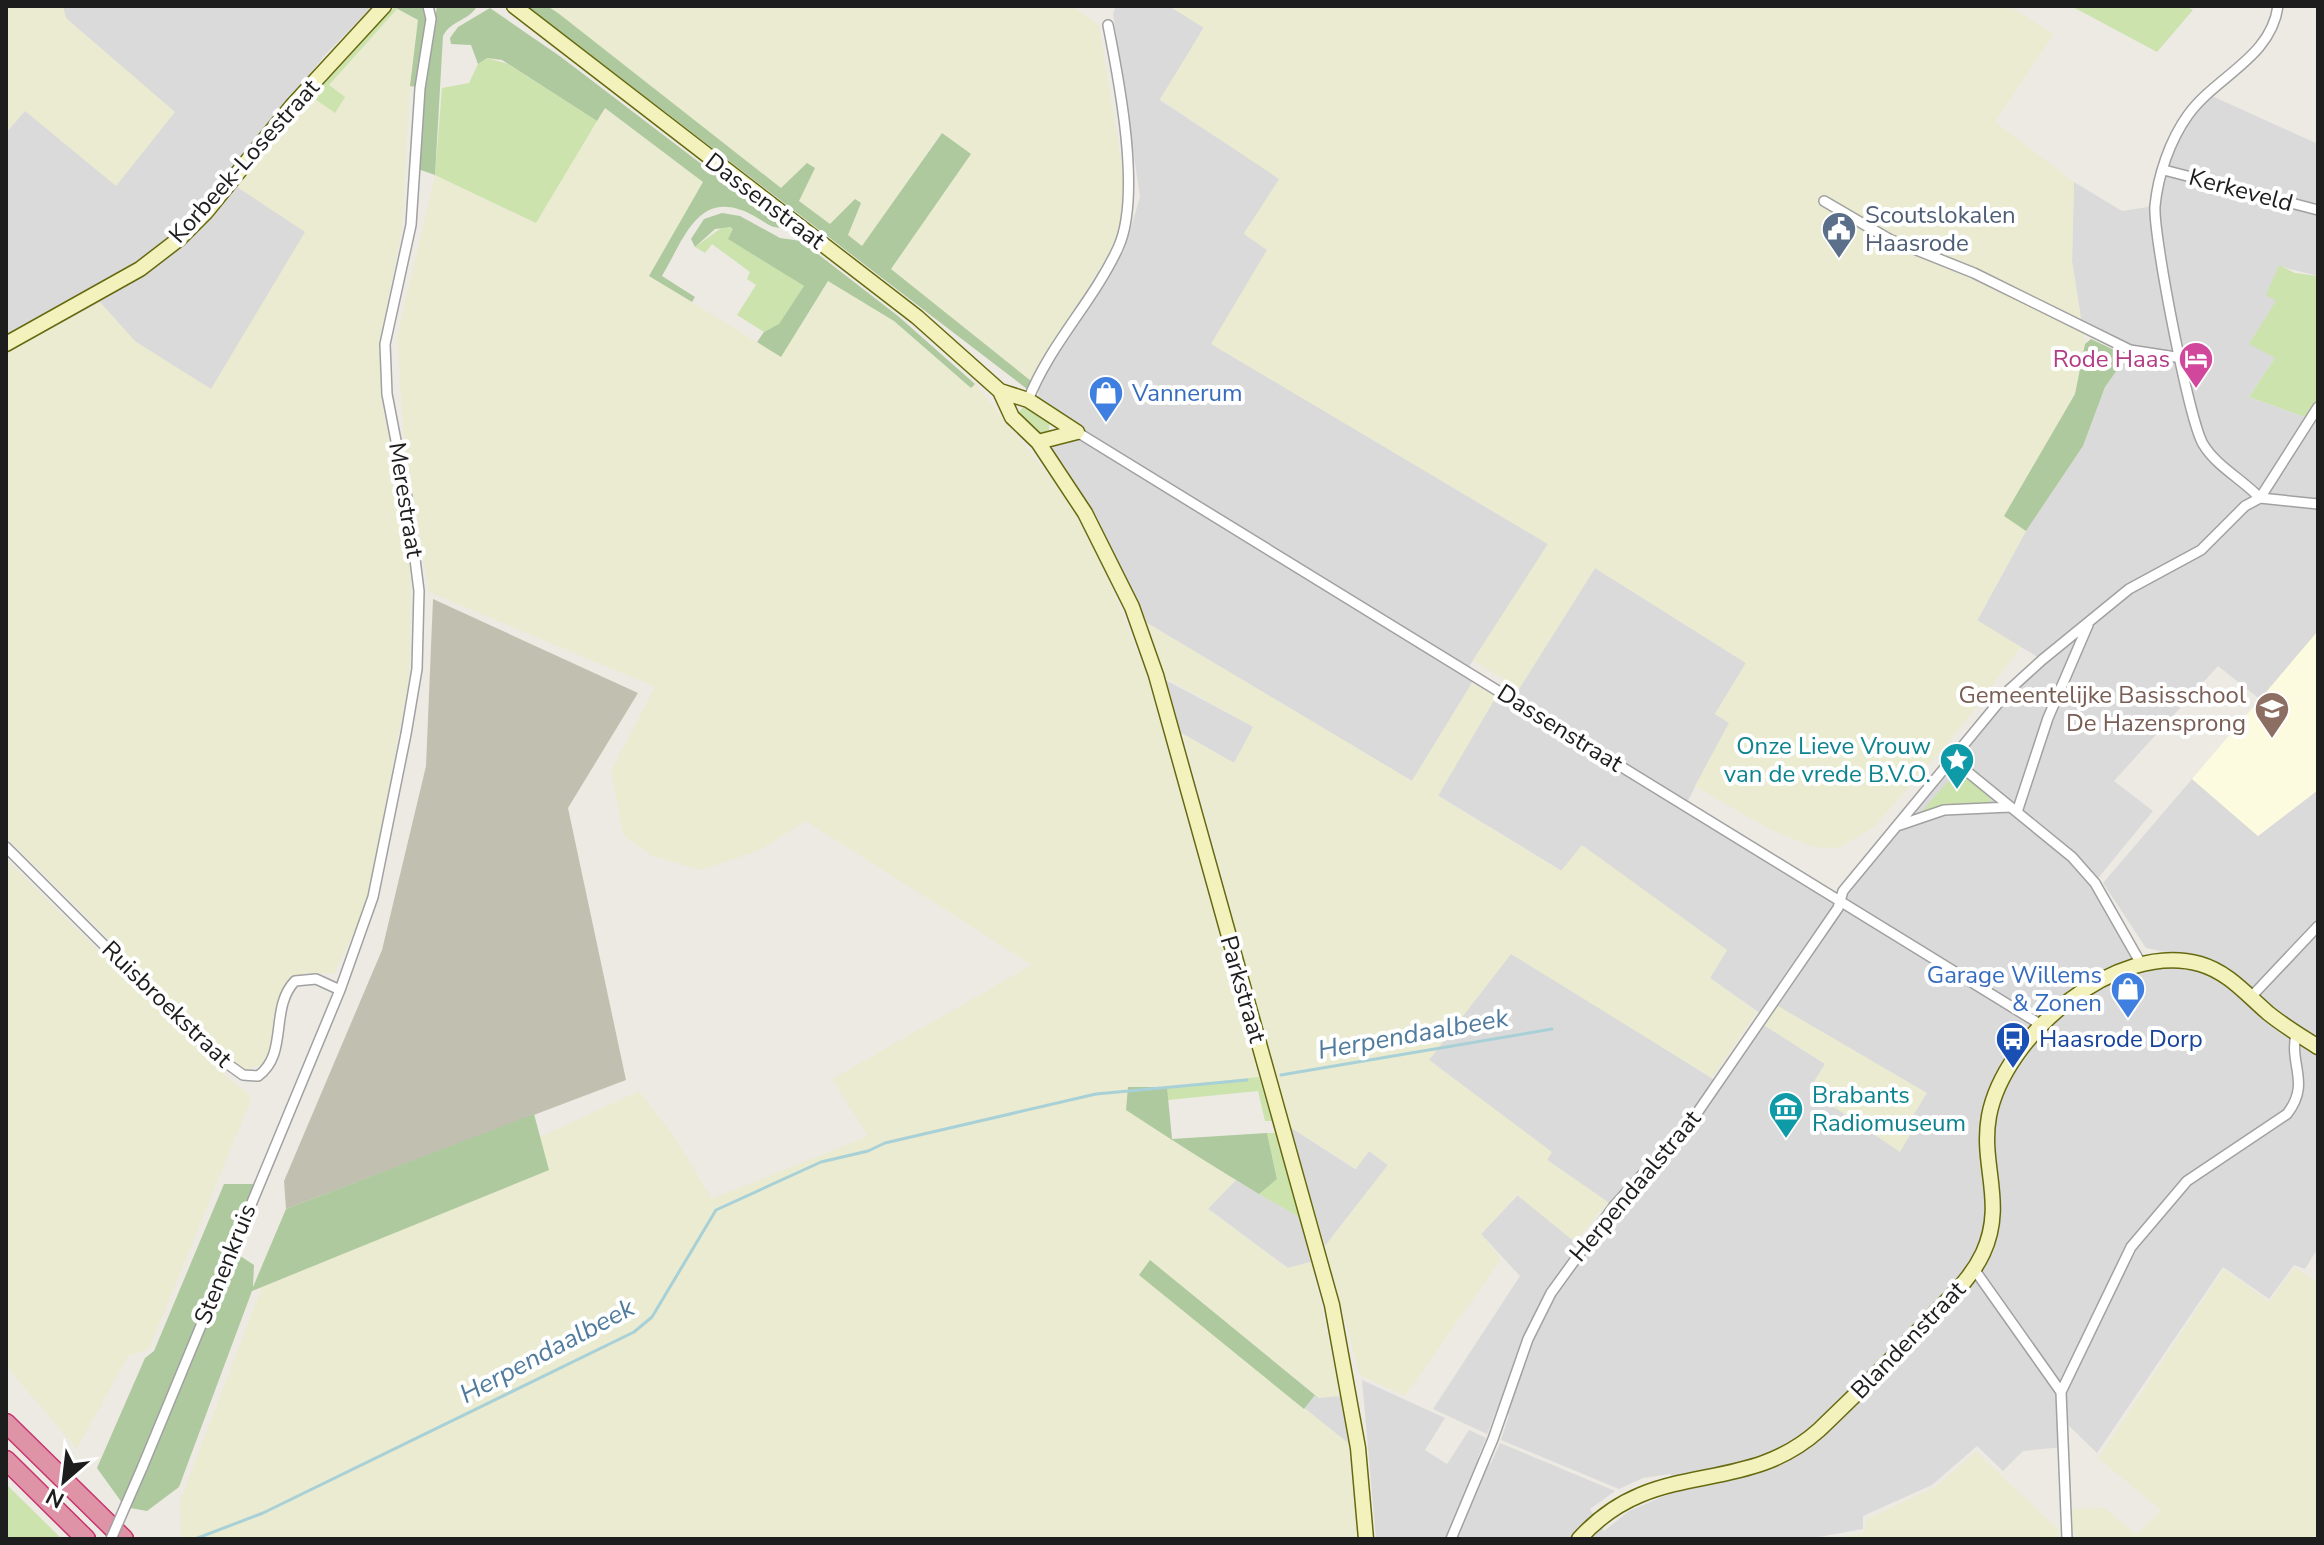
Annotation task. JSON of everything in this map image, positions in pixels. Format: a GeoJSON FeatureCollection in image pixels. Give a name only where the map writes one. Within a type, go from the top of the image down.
{"type":"FeatureCollection","features":[{"type":"Feature","properties":{"kind":"highway"},"geometry":{"type":"LineString","coordinates":[[6,1423],[124,1539]]}},
{"type":"Feature","properties":{"kind":"highway"},"geometry":{"type":"LineString","coordinates":[[6,1460],[86,1539]]}},
{"type":"Feature","properties":{"kind":"street","name":"Korbeek-Losestraat"},"geometry":{"type":"LineString","coordinates":[[6,344],[140,269],[179,239],[206,212],[292,106],[384,6]]}},
{"type":"Feature","properties":{"kind":"street","name":"Merestraat"},"geometry":{"type":"LineString","coordinates":[[340,990],[373,897],[417,669],[419,591],[408,503],[387,394],[385,344],[411,225],[420,88],[431,19],[428,6]]}},
{"type":"Feature","properties":{"kind":"street","name":"Dassenstraat"},"geometry":{"type":"LineString","coordinates":[[501,6],[518,11],[887,294],[1000,391],[1025,400],[2043,1026]]}},
{"type":"Feature","properties":{"kind":"street"},"geometry":{"type":"LineString","coordinates":[[2278,6],[2270,37],[2186,117],[2168,152],[2155,205],[2156,232],[2202,443],[2215,460],[2260,498],[2318,504]]}},
{"type":"Feature","properties":{"kind":"street"},"geometry":{"type":"LineString","coordinates":[[1009,410],[1015,400],[1025,400],[1046,361],[1116,253],[1125,230],[1129,189],[1108,25]]}},
{"type":"Feature","properties":{"kind":"street","name":"Kerkeveld"},"geometry":{"type":"LineString","coordinates":[[2164,170],[2318,210]]}},
{"type":"Feature","properties":{"kind":"street"},"geometry":{"type":"LineString","coordinates":[[1824,201],[1889,239],[1974,273],[2130,350],[2182,358]]}},
{"type":"Feature","properties":{"kind":"street","name":"Dassenstraat"},"geometry":{"type":"LineString","coordinates":[[1000,391],[1009,410],[1048,440]]}},
{"type":"Feature","properties":{"kind":"street","name":"Herpendaalstraat"},"geometry":{"type":"LineString","coordinates":[[1451,1539],[1493,1439],[1528,1339],[1551,1293],[1614,1206],[1695,1116],[1838,908],[1843,891],[2009,690],[2129,589],[2201,550],[2245,506],[2260,498],[2318,407]]}},
{"type":"Feature","properties":{"kind":"street"},"geometry":{"type":"LineString","coordinates":[[1048,440],[1056,420]]}},
{"type":"Feature","properties":{"kind":"street"},"geometry":{"type":"LineString","coordinates":[[1048,440],[1077,432]]}},
{"type":"Feature","properties":{"kind":"street","name":"Parkstraat"},"geometry":{"type":"LineString","coordinates":[[1048,440],[1051,462],[1109,558],[1156,675],[1332,1305],[1358,1448],[1366,1539]]}},
{"type":"Feature","properties":{"kind":"street"},"geometry":{"type":"LineString","coordinates":[[2013,810],[2088,623]]}},
{"type":"Feature","properties":{"kind":"street"},"geometry":{"type":"LineString","coordinates":[[1953,760],[2072,857],[2095,883],[2140,962]]}},
{"type":"Feature","properties":{"kind":"street"},"geometry":{"type":"LineString","coordinates":[[1899,825],[1944,810],[2013,810]]}},
{"type":"Feature","properties":{"kind":"street","name":"Ruisbroekstraat"},"geometry":{"type":"LineString","coordinates":[[6,847],[211,1052],[243,1075],[258,1076],[268,1069],[275,1054],[282,1002],[295,981],[316,979],[340,990]]}},
{"type":"Feature","properties":{"kind":"street"},"geometry":{"type":"LineString","coordinates":[[2251,997],[2318,926]]}},
{"type":"Feature","properties":{"kind":"street","name":"Blandenstraat"},"geometry":{"type":"LineString","coordinates":[[1579,1539],[1606,1513],[1644,1491],[1665,1484],[1755,1468],[1795,1449],[1906,1345],[1974,1269],[1987,1242],[1994,1214],[1988,1137],[1994,1098],[2014,1059],[2043,1026],[2087,988],[2140,962],[2165,960],[2199,964],[2230,978],[2296,1034],[2318,1047]]}},
{"type":"Feature","properties":{"kind":"street","name":"Stenenkruis"},"geometry":{"type":"LineString","coordinates":[[111,1539],[340,990]]}},
{"type":"Feature","properties":{"kind":"street"},"geometry":{"type":"LineString","coordinates":[[2067,1539],[2061,1392],[2131,1247],[2173,1193],[2287,1114],[2297,1101],[2301,1085],[2294,1049],[2296,1034]]}},
{"type":"Feature","properties":{"kind":"street"},"geometry":{"type":"LineString","coordinates":[[1974,1269],[2061,1392]]}},
{"type":"Feature","properties":{"kind":"shaded area"},"geometry":{"type":"Polygon","coordinates":[[[62,6],[373,6],[325,55],[226,177],[307,231],[211,391],[135,343],[100,304],[6,353],[6,130],[64,20],[62,6]]]}},
{"type":"Feature","properties":{"kind":"shaded area"},"geometry":{"type":"Polygon","coordinates":[[[1116,6],[1169,6],[1204,27],[1160,100],[1280,179],[1244,233],[1268,250],[1212,344],[1548,544],[1465,673],[1472,678],[1472,683],[1412,781],[1147,623],[1097,517],[1064,465],[1038,442],[1054,437],[1060,417],[1038,401],[1039,383],[1048,361],[1124,251],[1140,197],[1113,14],[1116,6]]]}},
{"type":"Feature","properties":{"kind":"shaded area"},"geometry":{"type":"Polygon","coordinates":[[[2212,96],[2318,144],[2318,276],[2278,266],[2275,358],[2249,397],[2311,419],[2260,497],[2318,509],[2318,631],[2261,700],[2218,666],[2114,781],[2153,811],[2091,887],[2139,964],[2200,970],[2225,982],[2264,1018],[2318,1054],[2318,1248],[2305,1269],[2294,1265],[2269,1299],[2223,1267],[2097,1453],[2062,1419],[2063,1447],[2023,1451],[2003,1471],[1977,1446],[1932,1485],[1863,1516],[1863,1529],[1808,1539],[1376,1539],[1362,1380],[1445,1418],[1425,1450],[1447,1464],[1469,1430],[1486,1438],[1478,1457],[1491,1463],[1500,1443],[1615,1491],[1590,1509],[1604,1531],[1629,1511],[1669,1494],[1671,1474],[1643,1478],[1619,1489],[1501,1440],[1509,1415],[1497,1409],[1487,1434],[1433,1409],[1520,1276],[1481,1234],[1518,1195],[1581,1247],[1613,1206],[1547,1160],[1551,1152],[1429,1060],[1511,953],[1718,1082],[1759,1022],[1825,1064],[1809,1090],[1916,1123],[1710,978],[1727,950],[1582,846],[1562,871],[1437,795],[1505,681],[1519,689],[1595,568],[1746,663],[1715,714],[1730,722],[1685,806],[1841,899],[1843,891],[2041,659],[1977,621],[2026,531],[2083,446],[2105,387],[2131,348],[2082,325],[2072,261],[2074,182],[2122,211],[2148,207],[2186,117],[2212,96]]]}},
{"type":"Feature","properties":{"kind":"shaded area"},"geometry":{"type":"Polygon","coordinates":[[[2318,413],[2318,500],[2288,500],[2268,492],[2318,413]]]}},
{"type":"Feature","properties":{"kind":"shaded area"},"geometry":{"type":"Polygon","coordinates":[[[433,599],[638,693],[568,808],[626,1080],[286,1209],[284,1181],[382,950],[426,766],[433,599]]]}},
{"type":"Feature","properties":{"kind":"shaded area","name":"Gemeentelijke Basisschool De Hazensprong"},"geometry":{"type":"Polygon","coordinates":[[[2318,631],[2318,790],[2258,836],[2192,779],[2318,631]]]}},
{"type":"Feature","properties":{"kind":"shaded area"},"geometry":{"type":"Polygon","coordinates":[[[1156,675],[1254,727],[1234,763],[1183,734],[1169,730],[1156,675]]]}},
{"type":"Feature","properties":{"kind":"shaded area"},"geometry":{"type":"Polygon","coordinates":[[[2192,779],[2258,836],[2318,790],[2318,917],[2251,990],[2209,961],[2146,948],[2103,883],[2192,779]]]}},
{"type":"Feature","properties":{"kind":"shaded area"},"geometry":{"type":"Polygon","coordinates":[[[2318,933],[2318,1040],[2257,996],[2318,933]]]}},
{"type":"Feature","properties":{"kind":"shaded area"},"geometry":{"type":"Polygon","coordinates":[[[1290,1127],[1355,1169],[1369,1151],[1388,1165],[1325,1246],[1290,1127]]]}},
{"type":"Feature","properties":{"kind":"shaded area"},"geometry":{"type":"Polygon","coordinates":[[[1236,1180],[1299,1217],[1311,1262],[1288,1268],[1207,1208],[1236,1180]]]}},
{"type":"Feature","properties":{"kind":"shaded area"},"geometry":{"type":"Polygon","coordinates":[[[1315,1395],[1341,1396],[1348,1443],[1304,1409],[1315,1395]]]}},
{"type":"Feature","properties":{"kind":"green space"},"geometry":{"type":"Polygon","coordinates":[[[6,6],[63,6],[66,18],[175,112],[116,186],[25,111],[6,133],[6,6]]]}},
{"type":"Feature","properties":{"kind":"green space"},"geometry":{"type":"Polygon","coordinates":[[[423,6],[427,23],[416,87],[410,86],[418,20],[394,7],[423,6]]]}},
{"type":"Feature","properties":{"kind":"green space"},"geometry":{"type":"Polygon","coordinates":[[[437,6],[477,6],[443,36],[435,175],[418,169],[423,88],[437,6]]]}},
{"type":"Feature","properties":{"kind":"green space"},"geometry":{"type":"Polygon","coordinates":[[[527,6],[547,6],[558,13],[781,188],[807,163],[815,168],[799,201],[830,224],[855,199],[861,203],[848,235],[862,246],[942,133],[971,154],[891,269],[1031,381],[1027,389],[527,6]]]}},
{"type":"Feature","properties":{"kind":"green space"},"geometry":{"type":"Polygon","coordinates":[[[547,6],[1072,6],[1099,25],[1126,191],[1120,235],[1031,381],[891,269],[971,154],[941,133],[863,246],[848,235],[860,203],[855,199],[830,224],[798,201],[814,168],[807,163],[781,189],[547,6]]]}},
{"type":"Feature","properties":{"kind":"green space"},"geometry":{"type":"Polygon","coordinates":[[[1169,6],[2008,6],[2054,34],[1995,122],[2074,182],[2072,261],[2085,344],[2075,394],[2005,516],[2026,531],[1977,620],[2021,647],[1958,731],[1873,828],[1838,848],[1814,847],[1771,830],[1695,786],[1729,723],[1715,714],[1746,663],[1595,568],[1519,689],[1473,660],[1548,544],[1211,344],[1267,250],[1244,234],[1279,179],[1160,99],[1204,28],[1169,6]]]}},
{"type":"Feature","properties":{"kind":"green space"},"geometry":{"type":"Polygon","coordinates":[[[2071,6],[2186,6],[2193,10],[2157,52],[2071,6]]]}},
{"type":"Feature","properties":{"kind":"green space"},"geometry":{"type":"Polygon","coordinates":[[[394,7],[397,9],[329,85],[345,97],[335,113],[312,97],[394,7]]]}},
{"type":"Feature","properties":{"kind":"green space"},"geometry":{"type":"Polygon","coordinates":[[[490,8],[561,57],[784,227],[773,226],[737,209],[721,207],[708,211],[688,231],[662,276],[695,297],[692,302],[649,276],[703,182],[605,108],[597,121],[502,60],[487,58],[478,64],[471,45],[451,44],[450,38],[458,27],[490,8]]]}},
{"type":"Feature","properties":{"kind":"green space"},"geometry":{"type":"Polygon","coordinates":[[[397,9],[418,20],[410,86],[402,230],[379,344],[382,405],[405,513],[411,566],[409,679],[366,907],[334,974],[307,973],[291,979],[282,992],[266,1063],[246,1070],[235,1064],[6,837],[6,353],[100,302],[135,341],[211,389],[305,232],[237,187],[312,97],[334,113],[329,85],[397,9]]]}},
{"type":"Feature","properties":{"kind":"green space"},"geometry":{"type":"Polygon","coordinates":[[[487,58],[508,64],[597,121],[536,223],[435,175],[442,88],[469,83],[478,64],[487,58]]]}},
{"type":"Feature","properties":{"kind":"green space"},"geometry":{"type":"Polygon","coordinates":[[[604,108],[703,182],[649,276],[781,357],[828,281],[894,321],[970,387],[975,384],[1063,493],[1101,560],[1146,673],[1259,1077],[1186,1086],[1128,1087],[1126,1110],[1236,1180],[1208,1209],[1287,1268],[1311,1262],[1341,1396],[1319,1398],[1151,1261],[1140,1275],[1348,1443],[1358,1539],[184,1539],[181,1534],[180,1501],[262,1287],[548,1170],[540,1137],[639,1091],[674,1136],[712,1199],[868,1136],[832,1079],[1032,965],[806,821],[760,850],[701,870],[652,856],[623,835],[611,771],[655,687],[429,592],[404,437],[397,337],[435,175],[536,223],[604,108]]]}},
{"type":"Feature","properties":{"kind":"green space"},"geometry":{"type":"Polygon","coordinates":[[[722,213],[740,216],[780,238],[801,241],[898,316],[975,384],[971,388],[894,321],[828,281],[781,357],[757,342],[764,332],[779,324],[804,286],[728,239],[733,229],[730,227],[715,229],[695,247],[691,239],[704,219],[722,213]]]}},
{"type":"Feature","properties":{"kind":"green space"},"geometry":{"type":"Polygon","coordinates":[[[724,226],[734,229],[729,239],[804,286],[779,325],[764,332],[737,315],[756,285],[747,279],[750,272],[712,244],[705,253],[695,247],[724,226]]]}},
{"type":"Feature","properties":{"kind":"green space"},"geometry":{"type":"Polygon","coordinates":[[[2279,265],[2295,273],[2318,276],[2318,407],[2311,419],[2249,397],[2275,358],[2249,344],[2276,301],[2266,295],[2279,265]]]}},
{"type":"Feature","properties":{"kind":"green space"},"geometry":{"type":"Polygon","coordinates":[[[2091,339],[2127,356],[2105,387],[2083,446],[2026,531],[2004,516],[2075,394],[2085,344],[2091,339]]]}},
{"type":"Feature","properties":{"kind":"green space"},"geometry":{"type":"Polygon","coordinates":[[[1023,407],[1049,423],[1049,432],[1039,433],[1019,412],[1023,407]]]}},
{"type":"Feature","properties":{"kind":"green space"},"geometry":{"type":"Polygon","coordinates":[[[1147,623],[1412,781],[1472,683],[1496,697],[1438,796],[1561,871],[1582,845],[1727,950],[1710,978],[1757,1012],[1712,1078],[1511,954],[1429,1060],[1552,1152],[1547,1160],[1608,1202],[1575,1242],[1517,1195],[1481,1234],[1501,1259],[1405,1396],[1360,1375],[1325,1246],[1388,1165],[1369,1151],[1356,1169],[1290,1127],[1183,734],[1234,763],[1253,727],[1166,678],[1147,623]]]}},
{"type":"Feature","properties":{"kind":"green space"},"geometry":{"type":"Polygon","coordinates":[[[1955,774],[1966,777],[1991,799],[1991,803],[1921,812],[1955,774]]]}},
{"type":"Feature","properties":{"kind":"green space"},"geometry":{"type":"Polygon","coordinates":[[[6,859],[228,1078],[252,1097],[149,1349],[128,1356],[77,1449],[6,1366],[6,859]]]}},
{"type":"Feature","properties":{"kind":"green space"},"geometry":{"type":"Polygon","coordinates":[[[1773,1003],[1927,1093],[1911,1119],[1917,1123],[1900,1152],[1809,1090],[1825,1064],[1759,1022],[1773,1003]]]}},
{"type":"Feature","properties":{"kind":"green space"},"geometry":{"type":"Polygon","coordinates":[[[1259,1077],[1272,1121],[1265,1121],[1258,1091],[1168,1100],[1167,1087],[1259,1077]]]}},
{"type":"Feature","properties":{"kind":"green space"},"geometry":{"type":"Polygon","coordinates":[[[1128,1087],[1167,1087],[1172,1139],[1267,1133],[1277,1179],[1259,1194],[1225,1174],[1126,1110],[1128,1087]]]}},
{"type":"Feature","properties":{"kind":"green space"},"geometry":{"type":"Polygon","coordinates":[[[534,1114],[549,1170],[252,1291],[179,1487],[147,1511],[125,1507],[97,1468],[145,1358],[154,1351],[224,1184],[258,1184],[231,1250],[254,1265],[253,1287],[286,1209],[534,1114]]]}},
{"type":"Feature","properties":{"kind":"green space"},"geometry":{"type":"Polygon","coordinates":[[[1267,1133],[1275,1133],[1299,1217],[1259,1194],[1277,1178],[1267,1133]]]}},
{"type":"Feature","properties":{"kind":"green space"},"geometry":{"type":"Polygon","coordinates":[[[1150,1260],[1315,1395],[1304,1409],[1139,1275],[1150,1260]]]}},
{"type":"Feature","properties":{"kind":"green space"},"geometry":{"type":"Polygon","coordinates":[[[2295,1267],[2318,1283],[2318,1539],[2080,1539],[2071,1530],[2070,1509],[2105,1508],[2136,1535],[2161,1510],[2098,1458],[2224,1269],[2269,1302],[2295,1267]]]}},
{"type":"Feature","properties":{"kind":"green space"},"geometry":{"type":"Polygon","coordinates":[[[1976,1452],[2058,1529],[2059,1539],[1832,1539],[1864,1533],[1867,1519],[1935,1487],[1976,1452]]]}},
{"type":"Feature","properties":{"kind":"green space"},"geometry":{"type":"Polygon","coordinates":[[[6,1484],[62,1539],[6,1539],[6,1484]]]}},
{"type":"Feature","properties":{"kind":"waterway","name":"Herpendaalbeek"},"geometry":{"type":"LineString","coordinates":[[1281,1075],[1552,1029]]}},
{"type":"Feature","properties":{"kind":"waterway","name":"Herpendaalbeek"},"geometry":{"type":"LineString","coordinates":[[195,1539],[263,1513],[634,1332],[652,1317],[716,1210],[821,1162],[868,1151],[885,1143],[1096,1094],[1247,1080]]}},
{"type":"Feature","properties":{"kind":"place","name":"Scoutslokalen Haasrode"},"geometry":{"type":"Point","coordinates":[1839,260]}},
{"type":"Feature","properties":{"kind":"place","name":"Rode Haas"},"geometry":{"type":"Point","coordinates":[2196,390]}},
{"type":"Feature","properties":{"kind":"place","name":"Vannerum"},"geometry":{"type":"Point","coordinates":[1106,424]}},
{"type":"Feature","properties":{"kind":"place","name":"Gemeentelijke Basisschool De Hazensprong"},"geometry":{"type":"Point","coordinates":[2272,740]}},
{"type":"Feature","properties":{"kind":"place","name":"Onze Lieve Vrouw van de vrede B.V.O."},"geometry":{"type":"Point","coordinates":[1957,791]}},
{"type":"Feature","properties":{"kind":"place","name":"Garage Willems & Zonen"},"geometry":{"type":"Point","coordinates":[2128,1020]}},
{"type":"Feature","properties":{"kind":"place","name":"Haasrode Dorp"},"geometry":{"type":"Point","coordinates":[2013,1070]}},
{"type":"Feature","properties":{"kind":"place","name":"Brabants Radiomuseum"},"geometry":{"type":"Point","coordinates":[1786,1140]}}]}
